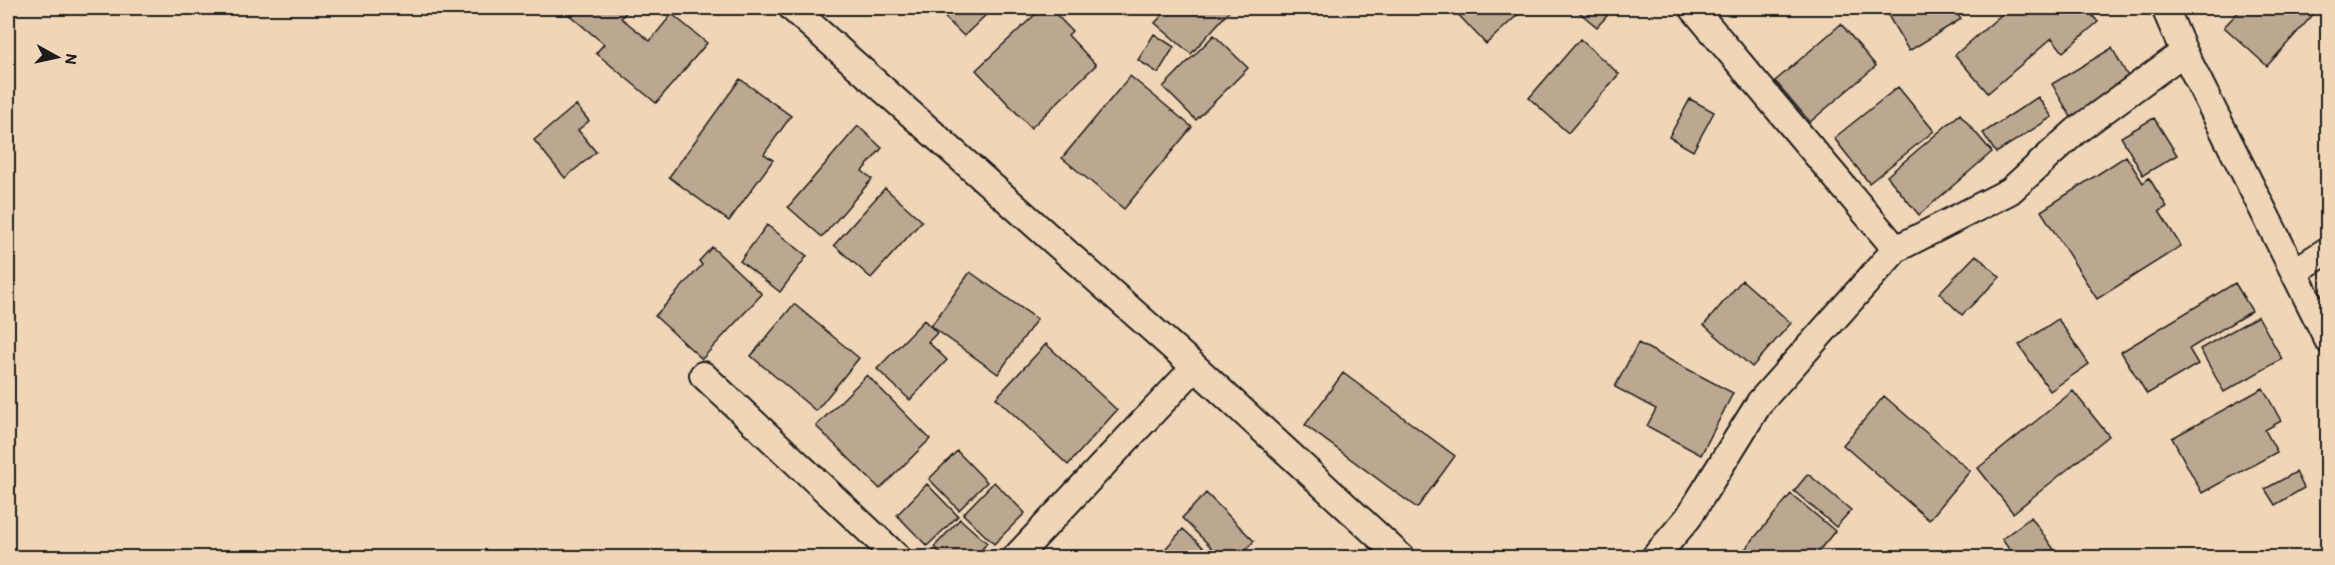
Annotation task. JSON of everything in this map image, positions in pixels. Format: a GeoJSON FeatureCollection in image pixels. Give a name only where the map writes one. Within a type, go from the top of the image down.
{"type":"FeatureCollection","features":[{"type":"Feature","properties":{"kind":"street"},"geometry":{"type":"LineString","coordinates":[[792,8],[1195,367],[1402,558]]}},
{"type":"Feature","properties":{"kind":"street"},"geometry":{"type":"LineString","coordinates":[[1693,8],[1896,249]]}},
{"type":"Feature","properties":{"kind":"street"},"geometry":{"type":"LineString","coordinates":[[2165,8],[2184,52],[2328,340]]}},
{"type":"Feature","properties":{"kind":"street"},"geometry":{"type":"LineString","coordinates":[[1654,558],[1688,518],[1760,402],[1896,249],[2010,191],[2076,131],[2184,52]]}},
{"type":"Feature","properties":{"kind":"street"},"geometry":{"type":"LineString","coordinates":[[2294,272],[2328,250]]}},
{"type":"Feature","properties":{"kind":"street"},"geometry":{"type":"LineString","coordinates":[[1015,558],[1195,367]]}},
{"type":"Feature","properties":{"kind":"street"},"geometry":{"type":"LineString","coordinates":[[703,375],[898,558]]}},
{"type":"Feature","properties":{"kind":"building"},"geometry":{"type":"Polygon","coordinates":[[[561,8],[630,8],[621,18],[650,41],[672,14],[707,43],[656,103],[596,53],[604,44],[561,8]]]}},
{"type":"Feature","properties":{"kind":"building"},"geometry":{"type":"Polygon","coordinates":[[[935,8],[993,8],[964,36],[935,8]]]}},
{"type":"Feature","properties":{"kind":"building"},"geometry":{"type":"Polygon","coordinates":[[[1042,8],[1050,8],[1072,31],[1068,35],[1096,65],[1031,128],[976,70],[1042,8]]]}},
{"type":"Feature","properties":{"kind":"building"},"geometry":{"type":"Polygon","coordinates":[[[1169,8],[1232,8],[1191,54],[1155,23],[1169,8]]]}},
{"type":"Feature","properties":{"kind":"building"},"geometry":{"type":"Polygon","coordinates":[[[1452,8],[1525,8],[1486,44],[1452,8]]]}},
{"type":"Feature","properties":{"kind":"building"},"geometry":{"type":"Polygon","coordinates":[[[1574,8],[1614,8],[1597,27],[1574,8]]]}},
{"type":"Feature","properties":{"kind":"building"},"geometry":{"type":"Polygon","coordinates":[[[1893,8],[1953,8],[1961,19],[1909,51],[1886,12],[1893,8]]]}},
{"type":"Feature","properties":{"kind":"building"},"geometry":{"type":"Polygon","coordinates":[[[2009,8],[2086,8],[2098,22],[2063,52],[2052,38],[1988,93],[1955,55],[2009,8]]]}},
{"type":"Feature","properties":{"kind":"building"},"geometry":{"type":"Polygon","coordinates":[[[2242,8],[2319,8],[2267,66],[2224,27],[2242,8]]]}},
{"type":"Feature","properties":{"kind":"building"},"geometry":{"type":"Polygon","coordinates":[[[1841,24],[1876,66],[1810,122],[1775,81],[1841,24]]]}},
{"type":"Feature","properties":{"kind":"building"},"geometry":{"type":"Polygon","coordinates":[[[1154,34],[1174,47],[1158,73],[1138,60],[1154,34]]]}},
{"type":"Feature","properties":{"kind":"building"},"geometry":{"type":"Polygon","coordinates":[[[1214,35],[1248,68],[1196,120],[1163,87],[1214,35]]]}},
{"type":"Feature","properties":{"kind":"building"},"geometry":{"type":"Polygon","coordinates":[[[1580,39],[1619,74],[1568,133],[1529,98],[1580,39]]]}},
{"type":"Feature","properties":{"kind":"building"},"geometry":{"type":"Polygon","coordinates":[[[2112,48],[2131,82],[2071,117],[2052,84],[2112,48]]]}},
{"type":"Feature","properties":{"kind":"building"},"geometry":{"type":"Polygon","coordinates":[[[1130,76],[1192,127],[1124,209],[1062,158],[1130,76]]]}},
{"type":"Feature","properties":{"kind":"building"},"geometry":{"type":"Polygon","coordinates":[[[740,79],[791,116],[764,154],[773,160],[729,221],[669,177],[740,79]]]}},
{"type":"Feature","properties":{"kind":"building"},"geometry":{"type":"Polygon","coordinates":[[[1898,87],[1934,131],[1869,183],[1834,138],[1898,87]]]}},
{"type":"Feature","properties":{"kind":"building"},"geometry":{"type":"Polygon","coordinates":[[[2038,97],[2052,117],[1996,153],[1983,133],[2038,97]]]}},
{"type":"Feature","properties":{"kind":"building"},"geometry":{"type":"Polygon","coordinates":[[[1690,99],[1714,112],[1693,151],[1669,137],[1690,99]]]}},
{"type":"Feature","properties":{"kind":"building"},"geometry":{"type":"Polygon","coordinates":[[[576,105],[589,121],[578,130],[596,152],[565,178],[534,140],[576,105]]]}},
{"type":"Feature","properties":{"kind":"building"},"geometry":{"type":"Polygon","coordinates":[[[1960,114],[1992,152],[1919,215],[1887,176],[1960,114]]]}},
{"type":"Feature","properties":{"kind":"building"},"geometry":{"type":"Polygon","coordinates":[[[2154,118],[2177,155],[2143,175],[2121,137],[2154,118]]]}},
{"type":"Feature","properties":{"kind":"building"},"geometry":{"type":"Polygon","coordinates":[[[858,126],[882,148],[862,171],[872,179],[822,237],[788,207],[858,126]]]}},
{"type":"Feature","properties":{"kind":"building"},"geometry":{"type":"Polygon","coordinates":[[[2126,156],[2143,183],[2149,178],[2167,207],[2159,211],[2181,246],[2097,299],[2041,211],[2126,156]]]}},
{"type":"Feature","properties":{"kind":"building"},"geometry":{"type":"Polygon","coordinates":[[[885,188],[922,221],[871,278],[834,245],[885,188]]]}},
{"type":"Feature","properties":{"kind":"building"},"geometry":{"type":"Polygon","coordinates":[[[767,225],[807,256],[780,292],[740,261],[767,225]]]}},
{"type":"Feature","properties":{"kind":"building"},"geometry":{"type":"Polygon","coordinates":[[[712,247],[762,294],[702,359],[655,316],[702,265],[699,261],[712,247]]]}},
{"type":"Feature","properties":{"kind":"building"},"geometry":{"type":"Polygon","coordinates":[[[1976,255],[2000,277],[1962,315],[1939,293],[1976,255]]]}},
{"type":"Feature","properties":{"kind":"building"},"geometry":{"type":"Polygon","coordinates":[[[970,272],[1037,319],[998,374],[931,326],[970,272]]]}},
{"type":"Feature","properties":{"kind":"building"},"geometry":{"type":"Polygon","coordinates":[[[1742,280],[1791,323],[1752,367],[1704,325],[1742,280]]]}},
{"type":"Feature","properties":{"kind":"building"},"geometry":{"type":"Polygon","coordinates":[[[2235,283],[2252,311],[2189,349],[2198,364],[2147,394],[2121,352],[2235,283]]]}},
{"type":"Feature","properties":{"kind":"building"},"geometry":{"type":"Polygon","coordinates":[[[794,304],[859,358],[816,411],[751,356],[794,304]]]}},
{"type":"Feature","properties":{"kind":"building"},"geometry":{"type":"Polygon","coordinates":[[[2258,316],[2282,359],[2224,392],[2200,349],[2258,316]]]}},
{"type":"Feature","properties":{"kind":"building"},"geometry":{"type":"Polygon","coordinates":[[[2058,319],[2089,364],[2050,391],[2019,345],[2058,319]]]}},
{"type":"Feature","properties":{"kind":"building"},"geometry":{"type":"Polygon","coordinates":[[[924,320],[937,333],[928,342],[947,360],[910,400],[877,369],[924,320]]]}},
{"type":"Feature","properties":{"kind":"building"},"geometry":{"type":"Polygon","coordinates":[[[1638,343],[1733,393],[1701,455],[1647,426],[1656,409],[1615,387],[1638,343]]]}},
{"type":"Feature","properties":{"kind":"building"},"geometry":{"type":"Polygon","coordinates":[[[1046,344],[1117,410],[1068,465],[996,398],[1046,344]]]}},
{"type":"Feature","properties":{"kind":"building"},"geometry":{"type":"Polygon","coordinates":[[[1343,373],[1455,456],[1417,508],[1305,425],[1343,373]]]}},
{"type":"Feature","properties":{"kind":"building"},"geometry":{"type":"Polygon","coordinates":[[[867,375],[930,439],[880,489],[816,426],[867,375]]]}},
{"type":"Feature","properties":{"kind":"building"},"geometry":{"type":"Polygon","coordinates":[[[2263,388],[2281,421],[2265,430],[2277,452],[2202,493],[2172,438],[2263,388]]]}},
{"type":"Feature","properties":{"kind":"building"},"geometry":{"type":"Polygon","coordinates":[[[2073,391],[2109,436],[2013,513],[1978,468],[2073,391]]]}},
{"type":"Feature","properties":{"kind":"building"},"geometry":{"type":"Polygon","coordinates":[[[1884,396],[1970,471],[1929,520],[1843,445],[1884,396]]]}},
{"type":"Feature","properties":{"kind":"building"},"geometry":{"type":"Polygon","coordinates":[[[957,451],[987,482],[959,510],[929,479],[957,451]]]}},
{"type":"Feature","properties":{"kind":"building"},"geometry":{"type":"Polygon","coordinates":[[[2296,472],[2304,488],[2275,505],[2265,489],[2296,472]]]}},
{"type":"Feature","properties":{"kind":"building"},"geometry":{"type":"Polygon","coordinates":[[[1808,474],[1851,510],[1836,527],[1794,491],[1808,474]]]}},
{"type":"Feature","properties":{"kind":"building"},"geometry":{"type":"Polygon","coordinates":[[[994,482],[1025,513],[994,544],[963,514],[994,482]]]}},
{"type":"Feature","properties":{"kind":"building"},"geometry":{"type":"Polygon","coordinates":[[[927,484],[958,516],[927,546],[897,515],[927,484]]]}},
{"type":"Feature","properties":{"kind":"building"},"geometry":{"type":"Polygon","coordinates":[[[1206,493],[1254,541],[1238,558],[1222,558],[1182,518],[1206,493]]]}},
{"type":"Feature","properties":{"kind":"building"},"geometry":{"type":"Polygon","coordinates":[[[1791,494],[1835,531],[1813,558],[1745,558],[1741,554],[1791,494]]]}},
{"type":"Feature","properties":{"kind":"building"},"geometry":{"type":"Polygon","coordinates":[[[2031,517],[2060,558],[2015,558],[2002,539],[2031,517]]]}},
{"type":"Feature","properties":{"kind":"building"},"geometry":{"type":"Polygon","coordinates":[[[960,519],[987,543],[975,558],[946,558],[934,547],[960,519]]]}},
{"type":"Feature","properties":{"kind":"building"},"geometry":{"type":"Polygon","coordinates":[[[1183,529],[1215,558],[1158,557],[1183,529]]]}}]}
